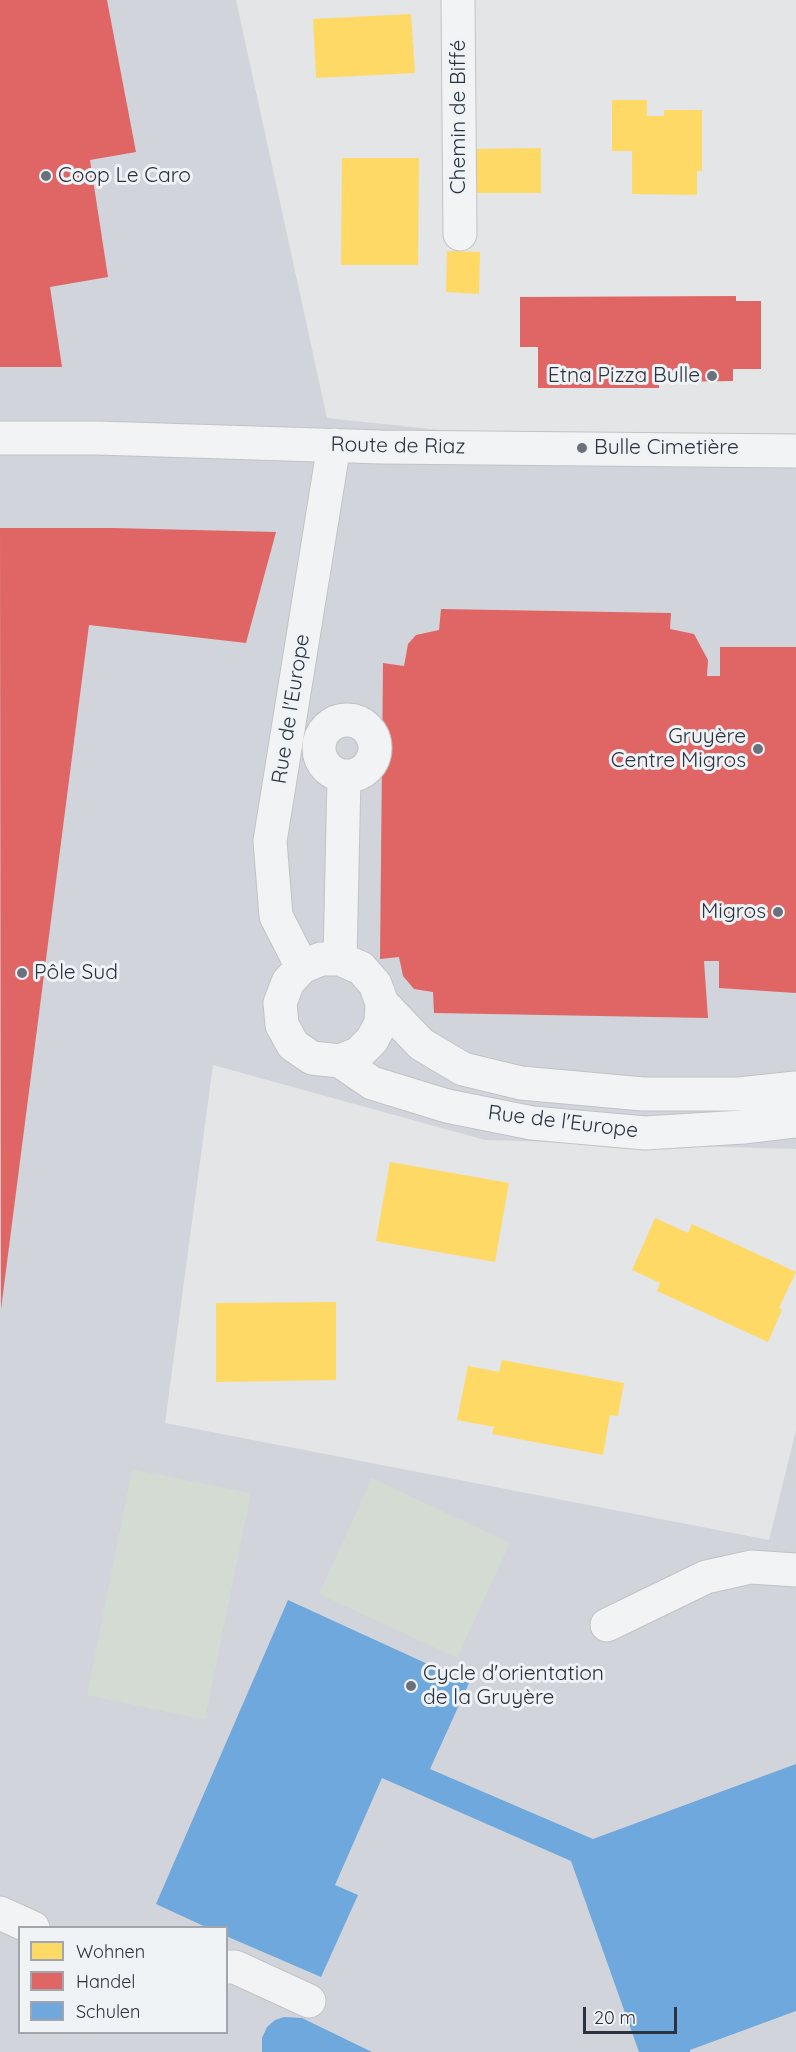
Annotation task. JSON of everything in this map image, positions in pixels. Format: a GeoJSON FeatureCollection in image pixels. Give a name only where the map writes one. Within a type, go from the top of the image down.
{"type":"FeatureCollection","features":[{"type":"Feature","properties":{"kind":"street","name":"Chemin de Biffé"},"geometry":{"type":"LineString","coordinates":[[458,0],[460,234]]}},
{"type":"Feature","properties":{"kind":"street","name":"Route de Riaz"},"geometry":{"type":"LineString","coordinates":[[0,438],[98,438],[334,446],[796,451]]}},
{"type":"Feature","properties":{"kind":"street","name":"Rue de l'Europe"},"geometry":{"type":"LineString","coordinates":[[302,967],[276,916],[270,841],[334,446]]}},
{"type":"Feature","properties":{"kind":"street"},"geometry":{"type":"LineString","coordinates":[[340,959],[344,777]]}},
{"type":"Feature","properties":{"kind":"street"},"geometry":{"type":"LineString","coordinates":[[321,959],[340,959],[361,968],[375,984],[382,1003],[381,1023],[372,1040],[358,1054],[340,1061],[312,1058],[293,1045],[282,1025],[280,1003],[288,982],[302,967],[321,959]]}},
{"type":"Feature","properties":{"kind":"street","name":"Rue de l'Europe"},"geometry":{"type":"LineString","coordinates":[[382,1003],[421,1044],[463,1069],[521,1083],[643,1094],[739,1094],[796,1088]]}},
{"type":"Feature","properties":{"kind":"street","name":"Rue de l'Europe"},"geometry":{"type":"LineString","coordinates":[[340,1061],[372,1083],[447,1106],[532,1123],[645,1133],[796,1121]]}},
{"type":"Feature","properties":{"kind":"street"},"geometry":{"type":"LineString","coordinates":[[607,1626],[706,1577],[751,1567],[796,1570]]}},
{"type":"Feature","properties":{"kind":"street"},"geometry":{"type":"LineString","coordinates":[[0,1913],[29,1926]]}},
{"type":"Feature","properties":{"kind":"street"},"geometry":{"type":"LineString","coordinates":[[228,1967],[235,1967],[309,2001]]}},
{"type":"Feature","properties":{"kind":"shaded area"},"geometry":{"type":"Polygon","coordinates":[[[0,0],[236,0],[327,418],[796,468],[796,1149],[485,1140],[213,1065],[165,1423],[769,1540],[796,1430],[796,2052],[0,2052],[0,0]]]}},
{"type":"Feature","properties":{"kind":"shaded area"},"geometry":{"type":"Polygon","coordinates":[[[132,1469],[251,1493],[205,1720],[87,1695],[132,1469]]]}},
{"type":"Feature","properties":{"kind":"shaded area"},"geometry":{"type":"Polygon","coordinates":[[[372,1478],[510,1543],[457,1658],[319,1594],[372,1478]]]}},
{"type":"Feature","properties":{"kind":"building: Wohnen"},"geometry":{"type":"Polygon","coordinates":[[[411,14],[415,73],[316,78],[313,19],[411,14]]]}},
{"type":"Feature","properties":{"kind":"building: Wohnen"},"geometry":{"type":"Polygon","coordinates":[[[612,100],[647,100],[647,116],[664,116],[664,110],[702,110],[702,171],[697,171],[697,195],[632,194],[632,151],[612,151],[612,100]]]}},
{"type":"Feature","properties":{"kind":"building: Wohnen"},"geometry":{"type":"Polygon","coordinates":[[[541,148],[541,193],[474,193],[473,149],[541,148]]]}},
{"type":"Feature","properties":{"kind":"building: Wohnen"},"geometry":{"type":"Polygon","coordinates":[[[342,158],[419,158],[418,265],[341,265],[342,158]]]}},
{"type":"Feature","properties":{"kind":"building: Wohnen"},"geometry":{"type":"Polygon","coordinates":[[[447,251],[480,252],[479,294],[446,292],[447,251]]]}},
{"type":"Feature","properties":{"kind":"building: Wohnen"},"geometry":{"type":"Polygon","coordinates":[[[390,1162],[509,1183],[495,1262],[376,1241],[390,1162]]]}},
{"type":"Feature","properties":{"kind":"building: Wohnen"},"geometry":{"type":"Polygon","coordinates":[[[655,1218],[688,1233],[692,1224],[796,1272],[779,1308],[782,1310],[768,1342],[657,1291],[660,1283],[632,1270],[655,1218]]]}},
{"type":"Feature","properties":{"kind":"building: Wohnen"},"geometry":{"type":"Polygon","coordinates":[[[336,1302],[336,1380],[216,1382],[216,1303],[336,1302]]]}},
{"type":"Feature","properties":{"kind":"building: Wohnen"},"geometry":{"type":"Polygon","coordinates":[[[502,1360],[624,1383],[618,1416],[610,1415],[603,1455],[492,1434],[494,1427],[457,1420],[468,1366],[499,1372],[502,1360]]]}},
{"type":"Feature","properties":{"kind":"building: Handel","name":"Coop Le Caro"},"geometry":{"type":"Polygon","coordinates":[[[0,0],[107,0],[136,152],[90,160],[108,277],[50,287],[62,367],[0,367],[0,0]]]}},
{"type":"Feature","properties":{"kind":"building: Handel"},"geometry":{"type":"Polygon","coordinates":[[[736,296],[736,301],[761,301],[761,369],[733,369],[733,381],[659,382],[659,388],[538,388],[538,347],[520,347],[520,297],[736,296]]]}},
{"type":"Feature","properties":{"kind":"building: Handel"},"geometry":{"type":"Polygon","coordinates":[[[0,528],[276,532],[246,643],[89,625],[1,1309],[0,528]]]}},
{"type":"Feature","properties":{"kind":"building: Handel"},"geometry":{"type":"Polygon","coordinates":[[[441,609],[671,613],[670,629],[694,634],[708,660],[707,676],[720,676],[720,647],[796,647],[796,993],[719,988],[719,961],[704,961],[708,1018],[434,1013],[433,992],[414,989],[403,976],[399,957],[380,959],[383,663],[404,666],[408,644],[416,635],[439,630],[441,609]]]}},
{"type":"Feature","properties":{"kind":"building: Schulen"},"geometry":{"type":"Polygon","coordinates":[[[288,1600],[469,1683],[430,1769],[593,1839],[796,1764],[796,2011],[690,2050],[690,2052],[639,2052],[571,1861],[382,1778],[335,1885],[358,1895],[321,1977],[228,1937],[228,1926],[204,1926],[156,1904],[288,1600]]]}},
{"type":"Feature","properties":{"kind":"building: Schulen"},"geometry":{"type":"Polygon","coordinates":[[[284,2017],[302,2018],[372,2052],[262,2052],[262,2038],[267,2027],[275,2020],[284,2017]]]}},
{"type":"Feature","properties":{"kind":"place","name":"Coop Le Caro"},"geometry":{"type":"Point","coordinates":[46,176]}},
{"type":"Feature","properties":{"kind":"place","name":"Etna Pizza Bulle"},"geometry":{"type":"Point","coordinates":[712,376]}},
{"type":"Feature","properties":{"kind":"place","name":"Bulle Cimetière"},"geometry":{"type":"Point","coordinates":[582,448]}},
{"type":"Feature","properties":{"kind":"place","name":"Gruyère Centre Migros"},"geometry":{"type":"Point","coordinates":[758,749]}},
{"type":"Feature","properties":{"kind":"place","name":"Migros"},"geometry":{"type":"Point","coordinates":[778,912]}},
{"type":"Feature","properties":{"kind":"place","name":"Pôle Sud"},"geometry":{"type":"Point","coordinates":[22,973]}},
{"type":"Feature","properties":{"kind":"place","name":"Cycle d'orientation de la Gruyère"},"geometry":{"type":"Point","coordinates":[411,1686]}}]}
